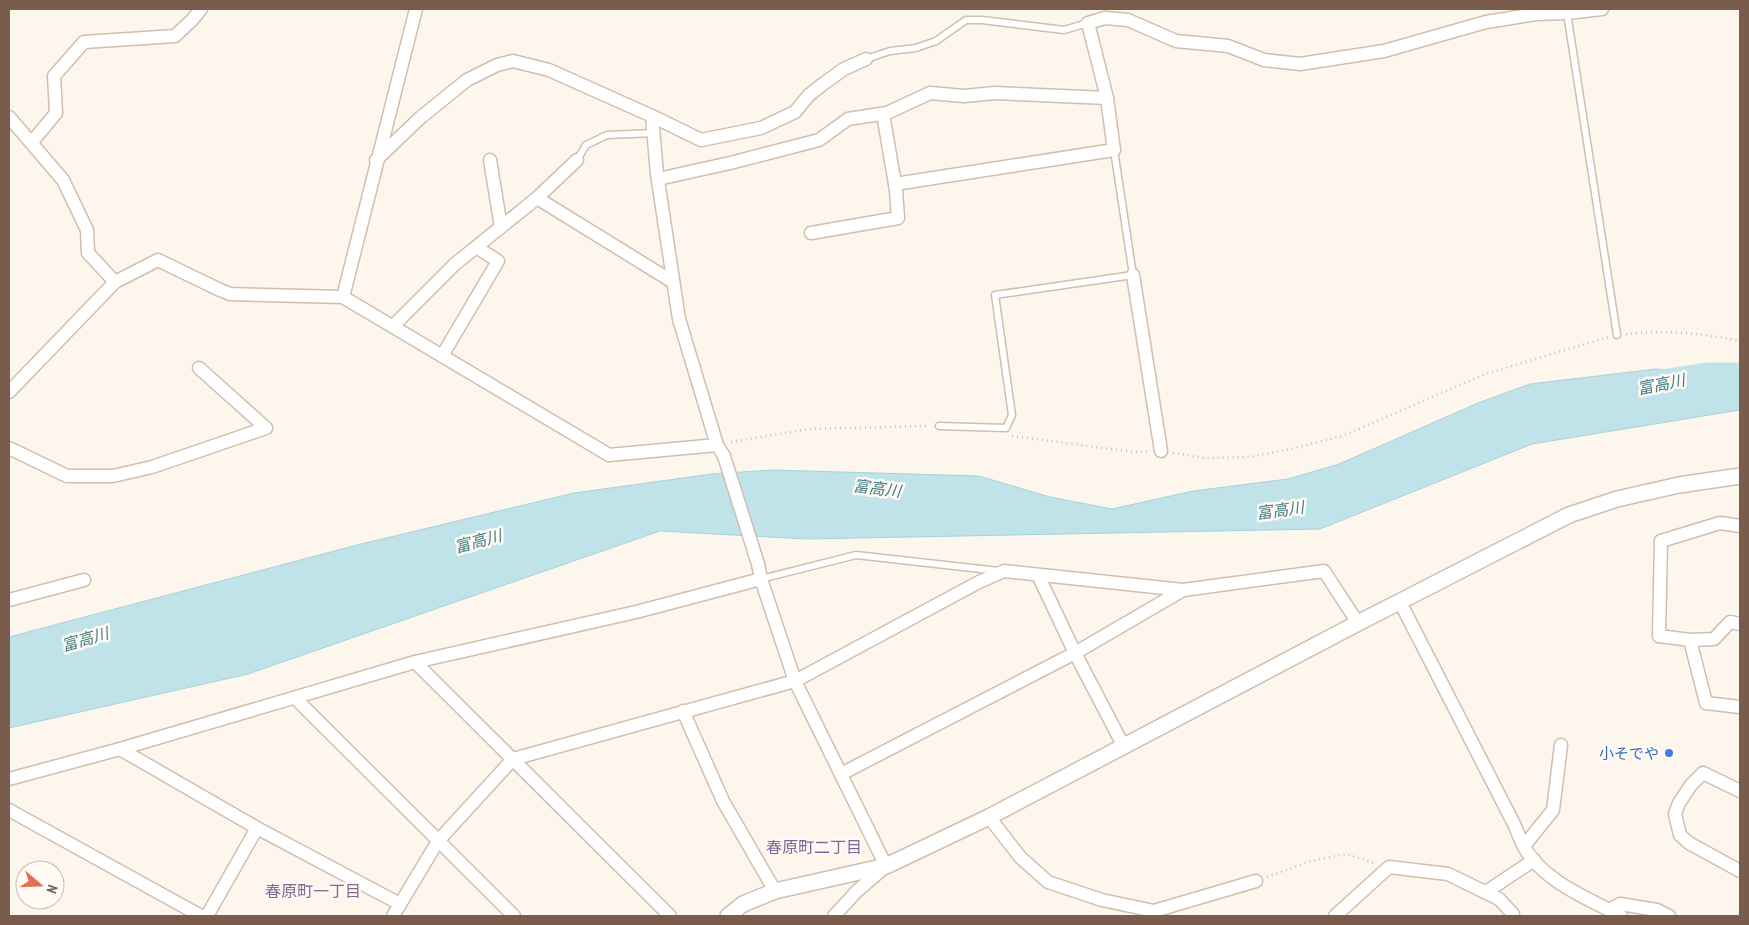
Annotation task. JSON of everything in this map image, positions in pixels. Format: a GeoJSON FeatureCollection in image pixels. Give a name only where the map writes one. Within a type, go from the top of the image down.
{"type":"FeatureCollection","features":[{"type":"Feature","properties":{"kind":"street"},"geometry":{"type":"LineString","coordinates":[[343,297],[376,160],[416,9]]}},
{"type":"Feature","properties":{"kind":"street"},"geometry":{"type":"LineString","coordinates":[[895,184],[1114,150],[1106,98],[1088,23],[1105,18],[1128,20],[1176,41],[1228,46],[1264,60],[1300,64],[1384,51],[1486,22],[1536,14],[1602,9]]}},
{"type":"Feature","properties":{"kind":"street"},"geometry":{"type":"LineString","coordinates":[[32,142],[56,113],[54,76],[84,42],[175,36],[198,12]]}},
{"type":"Feature","properties":{"kind":"street"},"geometry":{"type":"LineString","coordinates":[[376,160],[420,118],[467,80],[497,65],[513,61],[549,70],[701,140],[761,128],[795,112],[809,95],[844,68],[866,59]]}},
{"type":"Feature","properties":{"kind":"street"},"geometry":{"type":"LineString","coordinates":[[658,179],[819,140],[848,120],[883,114],[930,93],[964,96],[994,93],[1106,98]]}},
{"type":"Feature","properties":{"kind":"street"},"geometry":{"type":"LineString","coordinates":[[811,233],[898,218],[895,184],[883,114]]}},
{"type":"Feature","properties":{"kind":"street"},"geometry":{"type":"LineString","coordinates":[[652,116],[658,179],[679,319],[717,445],[724,456],[761,579],[795,681],[886,866]]}},
{"type":"Feature","properties":{"kind":"street"},"geometry":{"type":"LineString","coordinates":[[9,117],[63,180],[87,230],[88,253],[115,282]]}},
{"type":"Feature","properties":{"kind":"street"},"geometry":{"type":"LineString","coordinates":[[490,160],[501,227]]}},
{"type":"Feature","properties":{"kind":"street"},"geometry":{"type":"LineString","coordinates":[[393,326],[455,264],[537,198],[577,160]]}},
{"type":"Feature","properties":{"kind":"street"},"geometry":{"type":"LineString","coordinates":[[537,198],[673,282]]}},
{"type":"Feature","properties":{"kind":"street"},"geometry":{"type":"LineString","coordinates":[[442,356],[498,261],[476,247]]}},
{"type":"Feature","properties":{"kind":"street"},"geometry":{"type":"LineString","coordinates":[[9,392],[115,282],[158,260],[230,294],[343,297],[609,455],[717,445]]}},
{"type":"Feature","properties":{"kind":"street"},"geometry":{"type":"LineString","coordinates":[[1133,274],[1161,450]]}},
{"type":"Feature","properties":{"kind":"street"},"geometry":{"type":"LineString","coordinates":[[9,448],[67,476],[113,476],[152,467],[266,428],[199,368]]}},
{"type":"Feature","properties":{"kind":"street"},"geometry":{"type":"LineString","coordinates":[[728,916],[743,904],[775,891],[886,866],[989,817],[1358,623],[1569,515],[1617,500],[1670,487],[1740,476]]}},
{"type":"Feature","properties":{"kind":"street"},"geometry":{"type":"LineString","coordinates":[[1740,526],[1720,523],[1661,541],[1659,636],[1690,640],[1714,639],[1730,622],[1740,624]]}},
{"type":"Feature","properties":{"kind":"street"},"geometry":{"type":"LineString","coordinates":[[393,916],[438,841],[513,759],[795,681],[979,582],[1004,571],[1183,590],[1324,571],[1358,623]]}},
{"type":"Feature","properties":{"kind":"street"},"geometry":{"type":"LineString","coordinates":[[1038,575],[1075,653],[1124,745]]}},
{"type":"Feature","properties":{"kind":"street"},"geometry":{"type":"LineString","coordinates":[[9,780],[415,662],[636,612],[761,579]]}},
{"type":"Feature","properties":{"kind":"street"},"geometry":{"type":"LineString","coordinates":[[9,600],[84,580]]}},
{"type":"Feature","properties":{"kind":"street"},"geometry":{"type":"LineString","coordinates":[[841,774],[1075,653],[1183,590]]}},
{"type":"Feature","properties":{"kind":"street"},"geometry":{"type":"LineString","coordinates":[[1400,602],[1524,846],[1534,860],[1543,870],[1568,888],[1615,913],[1620,904],[1657,910],[1669,916]]}},
{"type":"Feature","properties":{"kind":"street"},"geometry":{"type":"LineString","coordinates":[[1690,640],[1706,703],[1740,707]]}},
{"type":"Feature","properties":{"kind":"street"},"geometry":{"type":"LineString","coordinates":[[415,662],[670,916]]}},
{"type":"Feature","properties":{"kind":"street"},"geometry":{"type":"LineString","coordinates":[[295,698],[514,916]]}},
{"type":"Feature","properties":{"kind":"street"},"geometry":{"type":"LineString","coordinates":[[683,711],[722,801],[775,891]]}},
{"type":"Feature","properties":{"kind":"street"},"geometry":{"type":"LineString","coordinates":[[1524,846],[1553,810],[1561,746]]}},
{"type":"Feature","properties":{"kind":"street"},"geometry":{"type":"LineString","coordinates":[[120,749],[257,828],[400,904]]}},
{"type":"Feature","properties":{"kind":"street"},"geometry":{"type":"LineString","coordinates":[[1740,791],[1703,773],[1691,785],[1679,803],[1675,814],[1680,835],[1690,843],[1740,871]]}},
{"type":"Feature","properties":{"kind":"street"},"geometry":{"type":"LineString","coordinates":[[9,810],[201,916]]}},
{"type":"Feature","properties":{"kind":"street"},"geometry":{"type":"LineString","coordinates":[[989,817],[1020,857],[1048,882],[1102,900],[1154,911],[1256,881]]}},
{"type":"Feature","properties":{"kind":"street"},"geometry":{"type":"LineString","coordinates":[[207,916],[257,828]]}},
{"type":"Feature","properties":{"kind":"street"},"geometry":{"type":"LineString","coordinates":[[1486,892],[1534,860]]}},
{"type":"Feature","properties":{"kind":"street"},"geometry":{"type":"LineString","coordinates":[[834,916],[857,891],[886,866]]}},
{"type":"Feature","properties":{"kind":"street"},"geometry":{"type":"LineString","coordinates":[[1335,916],[1389,868],[1448,874],[1499,898],[1515,915]]}},
{"type":"Feature","properties":{"kind":"lane"},"geometry":{"type":"LineString","coordinates":[[1567,13],[1617,335]]}},
{"type":"Feature","properties":{"kind":"lane"},"geometry":{"type":"LineString","coordinates":[[866,59],[890,51],[916,48],[936,41],[966,20],[982,20],[1064,30],[1088,23]]}},
{"type":"Feature","properties":{"kind":"lane"},"geometry":{"type":"LineString","coordinates":[[577,160],[586,145],[607,135],[654,133]]}},
{"type":"Feature","properties":{"kind":"lane"},"geometry":{"type":"LineString","coordinates":[[939,426],[1006,428],[1012,415],[995,295],[1133,274],[1114,150]]}},
{"type":"Feature","properties":{"kind":"lane"},"geometry":{"type":"LineString","coordinates":[[761,579],[856,555],[1004,571]]}},
{"type":"Feature","properties":{"kind":"path"},"geometry":{"type":"LineString","coordinates":[[1005,435],[1134,452],[1161,450],[1206,458],[1250,457],[1342,436],[1485,374],[1617,335],[1633,333],[1684,333],[1710,335],[1740,341]]}},
{"type":"Feature","properties":{"kind":"path"},"geometry":{"type":"LineString","coordinates":[[717,445],[809,429],[939,426]]}},
{"type":"Feature","properties":{"kind":"path"},"geometry":{"type":"LineString","coordinates":[[1256,881],[1311,861],[1346,854],[1389,868]]}},
{"type":"Feature","properties":{"kind":"water"},"geometry":{"type":"Polygon","coordinates":[[[1656,369],[1740,382],[1740,410],[1532,444],[1320,529],[806,539],[660,531],[248,674],[9,728],[9,637],[357,545],[574,493],[712,474],[772,470],[979,476],[1050,497],[1112,509],[1193,491],[1288,479],[1339,464],[1478,403],[1530,384],[1656,369]]]}},
{"type":"Feature","properties":{"kind":"waterway","name":"富高川"},"geometry":{"type":"LineString","coordinates":[[1668,381],[1707,375],[1740,375]]}},
{"type":"Feature","properties":{"kind":"place","name":"小そでや"},"geometry":{"type":"Point","coordinates":[1669,753]}},
{"type":"Feature","properties":{"kind":"district","name":"春原町二丁目"},"geometry":{"type":"Point","coordinates":[814,847]}},
{"type":"Feature","properties":{"kind":"district","name":"春原町一丁目"},"geometry":{"type":"Point","coordinates":[313,891]}}]}
